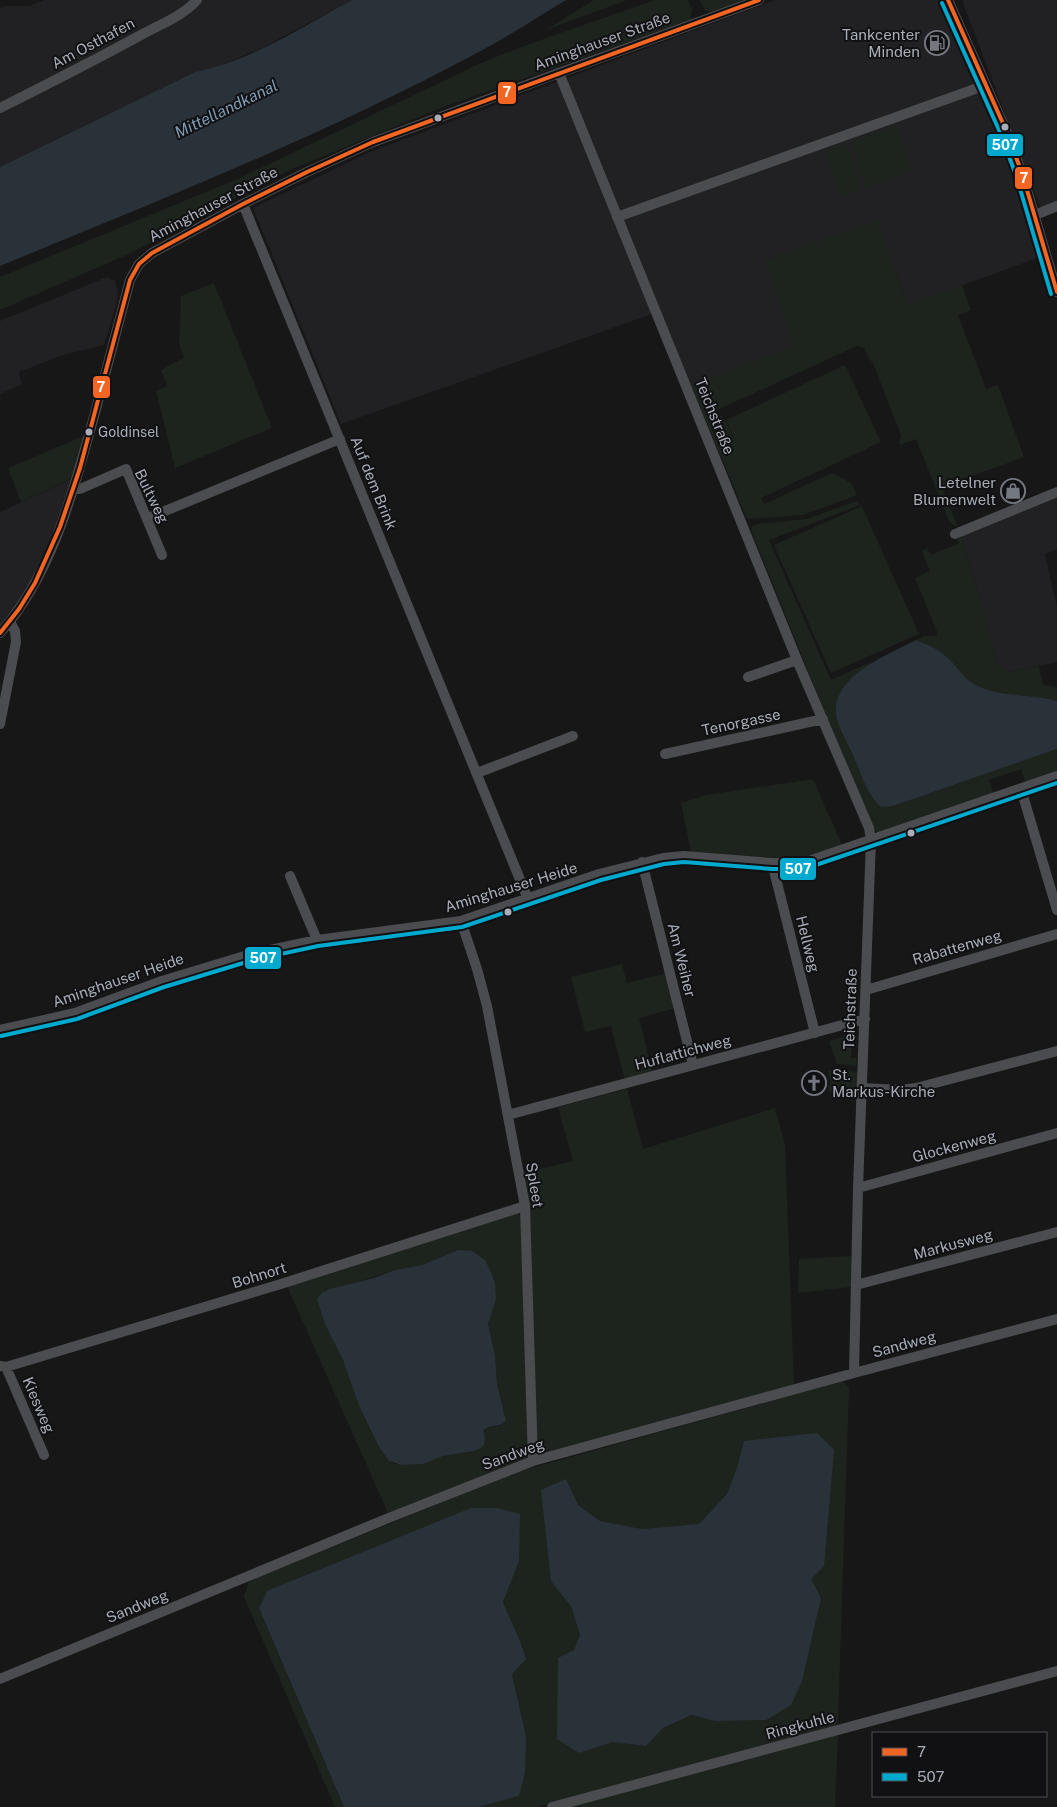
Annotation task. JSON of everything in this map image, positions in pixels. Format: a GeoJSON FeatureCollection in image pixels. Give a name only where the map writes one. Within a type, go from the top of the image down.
{"type":"FeatureCollection","features":[{"type":"Feature","properties":{"kind":"street","name":"Am Osthafen"},"geometry":{"type":"LineString","coordinates":[[0,108],[78,69],[159,25],[184,11],[197,0]]}},
{"type":"Feature","properties":{"kind":"street","name":"Aminghauser Straße"},"geometry":{"type":"LineString","coordinates":[[0,633],[24,603],[44,567],[74,489],[130,280],[135,268],[144,259],[160,248],[243,204],[373,142],[759,0]]}},
{"type":"Feature","properties":{"kind":"street"},"geometry":{"type":"LineString","coordinates":[[948,0],[986,85],[1022,173],[1057,292]]}},
{"type":"Feature","properties":{"kind":"street","name":"Teichstraße"},"geometry":{"type":"LineString","coordinates":[[558,73],[797,660],[869,828],[871,840],[858,1188],[854,1373]]}},
{"type":"Feature","properties":{"kind":"street"},"geometry":{"type":"LineString","coordinates":[[617,217],[986,85]]}},
{"type":"Feature","properties":{"kind":"street","name":"Auf dem Brink"},"geometry":{"type":"LineString","coordinates":[[243,204],[528,898]]}},
{"type":"Feature","properties":{"kind":"street"},"geometry":{"type":"LineString","coordinates":[[1035,215],[1057,206]]}},
{"type":"Feature","properties":{"kind":"street"},"geometry":{"type":"LineString","coordinates":[[148,518],[340,439]]}},
{"type":"Feature","properties":{"kind":"street","name":"Bultweg"},"geometry":{"type":"LineString","coordinates":[[74,489],[80,489],[126,469],[162,555]]}},
{"type":"Feature","properties":{"kind":"street"},"geometry":{"type":"LineString","coordinates":[[955,534],[1057,492]]}},
{"type":"Feature","properties":{"kind":"street"},"geometry":{"type":"LineString","coordinates":[[0,724],[16,642],[16,631],[10,622]]}},
{"type":"Feature","properties":{"kind":"street"},"geometry":{"type":"LineString","coordinates":[[748,677],[797,660]]}},
{"type":"Feature","properties":{"kind":"street","name":"Tenorgasse"},"geometry":{"type":"LineString","coordinates":[[665,754],[823,719]]}},
{"type":"Feature","properties":{"kind":"street"},"geometry":{"type":"LineString","coordinates":[[476,773],[573,736]]}},
{"type":"Feature","properties":{"kind":"street","name":"Aminghauser Heide"},"geometry":{"type":"LineString","coordinates":[[0,1030],[75,1013],[162,981],[251,954],[317,940],[461,921],[600,874],[642,862],[684,856],[772,863],[803,863],[1057,776]]}},
{"type":"Feature","properties":{"kind":"street"},"geometry":{"type":"LineString","coordinates":[[1021,789],[1057,910]]}},
{"type":"Feature","properties":{"kind":"street","name":"Am Weiher"},"geometry":{"type":"LineString","coordinates":[[642,862],[693,1065]]}},
{"type":"Feature","properties":{"kind":"street","name":"Hellweg"},"geometry":{"type":"LineString","coordinates":[[772,863],[814,1033]]}},
{"type":"Feature","properties":{"kind":"street"},"geometry":{"type":"LineString","coordinates":[[290,876],[317,940]]}},
{"type":"Feature","properties":{"kind":"street","name":"Spleet"},"geometry":{"type":"LineString","coordinates":[[461,921],[477,970],[486,1006],[525,1206],[533,1461]]}},
{"type":"Feature","properties":{"kind":"street","name":"Rabattenweg"},"geometry":{"type":"LineString","coordinates":[[866,990],[1057,934]]}},
{"type":"Feature","properties":{"kind":"street","name":"Huflattichweg"},"geometry":{"type":"LineString","coordinates":[[508,1115],[865,1019]]}},
{"type":"Feature","properties":{"kind":"street"},"geometry":{"type":"LineString","coordinates":[[862,1088],[901,1090],[916,1088],[1057,1051]]}},
{"type":"Feature","properties":{"kind":"street","name":"Glockenweg"},"geometry":{"type":"LineString","coordinates":[[858,1188],[1057,1133]]}},
{"type":"Feature","properties":{"kind":"street","name":"Bohnort"},"geometry":{"type":"LineString","coordinates":[[3,1367],[281,1284],[525,1206]]}},
{"type":"Feature","properties":{"kind":"street","name":"Markusweg"},"geometry":{"type":"LineString","coordinates":[[856,1285],[1057,1232]]}},
{"type":"Feature","properties":{"kind":"street","name":"Sandweg"},"geometry":{"type":"LineString","coordinates":[[0,1679],[386,1519],[533,1461],[1057,1319]]}},
{"type":"Feature","properties":{"kind":"street","name":"Kiesweg"},"geometry":{"type":"LineString","coordinates":[[3,1367],[44,1455]]}},
{"type":"Feature","properties":{"kind":"street","name":"Ringkuhle"},"geometry":{"type":"LineString","coordinates":[[552,1807],[1057,1671]]}},
{"type":"Feature","properties":{"kind":"shaded area"},"geometry":{"type":"Polygon","coordinates":[[[44,0],[352,0],[262,48],[214,68],[195,72],[0,167],[0,8],[6,6],[30,6],[44,0]]]}},
{"type":"Feature","properties":{"kind":"shaded area"},"geometry":{"type":"Polygon","coordinates":[[[594,0],[627,0],[546,30],[594,0]]]}},
{"type":"Feature","properties":{"kind":"shaded area"},"geometry":{"type":"Polygon","coordinates":[[[654,0],[688,0],[692,9],[690,20],[438,109],[285,172],[131,253],[0,310],[0,277],[240,178],[477,65],[543,39],[654,0]]]}},
{"type":"Feature","properties":{"kind":"shaded area"},"geometry":{"type":"Polygon","coordinates":[[[700,0],[745,0],[713,12],[705,11],[700,0]]]}},
{"type":"Feature","properties":{"kind":"shaded area"},"geometry":{"type":"Polygon","coordinates":[[[775,0],[941,0],[1016,168],[1037,258],[908,305],[877,222],[765,260],[795,346],[686,387],[652,314],[341,424],[253,208],[370,152],[775,0]]]}},
{"type":"Feature","properties":{"kind":"shaded area"},"geometry":{"type":"Polygon","coordinates":[[[962,0],[1057,0],[1057,204],[1042,212],[962,0]]]}},
{"type":"Feature","properties":{"kind":"shaded area"},"geometry":{"type":"Polygon","coordinates":[[[896,126],[912,171],[866,187],[851,142],[896,126]]]}},
{"type":"Feature","properties":{"kind":"shaded area"},"geometry":{"type":"Polygon","coordinates":[[[846,144],[862,189],[840,197],[824,152],[846,144]]]}},
{"type":"Feature","properties":{"kind":"shaded area"},"geometry":{"type":"Polygon","coordinates":[[[877,221],[908,305],[962,285],[971,310],[958,315],[986,389],[998,385],[1024,457],[942,487],[958,527],[950,523],[916,439],[902,444],[899,443],[901,435],[873,363],[864,348],[857,346],[715,411],[724,418],[739,449],[726,420],[845,365],[881,442],[761,498],[764,504],[832,473],[851,483],[857,495],[803,515],[747,519],[691,385],[794,346],[765,260],[877,221]]]}},
{"type":"Feature","properties":{"kind":"shaded area"},"geometry":{"type":"Polygon","coordinates":[[[107,277],[115,281],[118,292],[116,306],[104,345],[63,355],[19,372],[22,384],[0,394],[0,321],[107,277]]]}},
{"type":"Feature","properties":{"kind":"shaded area"},"geometry":{"type":"Polygon","coordinates":[[[214,283],[272,428],[175,468],[156,391],[167,386],[161,370],[184,358],[179,343],[181,296],[214,283]]]}},
{"type":"Feature","properties":{"kind":"shaded area"},"geometry":{"type":"Polygon","coordinates":[[[84,436],[72,478],[21,502],[8,468],[84,436]]]}},
{"type":"Feature","properties":{"kind":"shaded area"},"geometry":{"type":"Polygon","coordinates":[[[82,474],[24,605],[0,635],[0,512],[82,474]]]}},
{"type":"Feature","properties":{"kind":"shaded area"},"geometry":{"type":"Polygon","coordinates":[[[1057,496],[1057,549],[1045,554],[1057,607],[1057,662],[1009,672],[997,664],[961,536],[1057,496]]]}},
{"type":"Feature","properties":{"kind":"shaded area"},"geometry":{"type":"Polygon","coordinates":[[[853,502],[858,502],[860,505],[769,540],[831,680],[873,661],[848,683],[893,806],[1057,749],[1057,773],[1026,784],[1021,769],[989,780],[994,794],[880,833],[872,829],[751,530],[752,526],[757,524],[807,519],[853,502]]]}},
{"type":"Feature","properties":{"kind":"shaded area"},"geometry":{"type":"Polygon","coordinates":[[[862,506],[919,634],[831,673],[774,545],[862,506]]]}},
{"type":"Feature","properties":{"kind":"shaded area"},"geometry":{"type":"Polygon","coordinates":[[[961,536],[997,664],[1009,672],[1039,666],[1043,685],[1057,687],[1057,701],[994,691],[974,684],[940,651],[916,640],[924,636],[935,636],[938,634],[915,578],[930,571],[922,551],[927,548],[931,555],[959,543],[957,539],[961,536]]]}},
{"type":"Feature","properties":{"kind":"shaded area"},"geometry":{"type":"Polygon","coordinates":[[[813,779],[843,847],[794,859],[691,852],[681,803],[706,795],[813,779]]]}},
{"type":"Feature","properties":{"kind":"shaded area"},"geometry":{"type":"Polygon","coordinates":[[[622,964],[627,983],[667,973],[676,1008],[639,1018],[653,1074],[625,1081],[611,1026],[585,1032],[571,977],[622,964]]]}},
{"type":"Feature","properties":{"kind":"shaded area"},"geometry":{"type":"Polygon","coordinates":[[[852,1035],[851,1058],[856,1058],[856,1066],[837,1064],[829,1041],[852,1035]]]}},
{"type":"Feature","properties":{"kind":"shaded area"},"geometry":{"type":"Polygon","coordinates":[[[836,1069],[859,1072],[858,1099],[845,1098],[840,1092],[830,1093],[828,1086],[831,1085],[828,1071],[836,1069]]]}},
{"type":"Feature","properties":{"kind":"shaded area"},"geometry":{"type":"Polygon","coordinates":[[[627,1089],[643,1149],[775,1108],[785,1145],[794,1385],[537,1456],[522,1173],[573,1161],[558,1107],[627,1089]]]}},
{"type":"Feature","properties":{"kind":"shaded area"},"geometry":{"type":"Polygon","coordinates":[[[516,1212],[523,1217],[529,1458],[388,1513],[287,1286],[516,1212]],[[439,1259],[330,1289],[335,1341],[360,1408],[379,1447],[389,1461],[395,1464],[423,1464],[443,1456],[474,1451],[487,1428],[502,1425],[506,1421],[497,1384],[495,1355],[488,1324],[491,1313],[439,1259]]]}},
{"type":"Feature","properties":{"kind":"shaded area"},"geometry":{"type":"Polygon","coordinates":[[[852,1256],[851,1287],[798,1293],[799,1259],[852,1256]]]}},
{"type":"Feature","properties":{"kind":"shaded area"},"geometry":{"type":"Polygon","coordinates":[[[843,1381],[849,1388],[838,1721],[834,1728],[537,1807],[479,1807],[519,1796],[526,1736],[512,1674],[523,1647],[503,1602],[519,1561],[267,1591],[259,1608],[344,1807],[335,1807],[244,1597],[249,1581],[517,1472],[843,1381]],[[744,1441],[738,1468],[727,1494],[699,1524],[642,1529],[600,1521],[578,1505],[566,1480],[571,1606],[580,1635],[574,1650],[579,1753],[613,1742],[646,1746],[663,1728],[693,1715],[716,1721],[811,1579],[744,1441]]]}},
{"type":"Feature","properties":{"kind":"shaded area"},"geometry":{"type":"Polygon","coordinates":[[[838,1734],[835,1807],[569,1807],[838,1734]]]}},
{"type":"Feature","properties":{"kind":"water","name":"Mittellandkanal"},"geometry":{"type":"Polygon","coordinates":[[[352,0],[566,0],[487,48],[300,140],[0,266],[0,167],[195,72],[216,67],[256,52],[352,0]]]}},
{"type":"Feature","properties":{"kind":"water"},"geometry":{"type":"Polygon","coordinates":[[[916,640],[940,651],[974,684],[994,691],[1057,701],[1057,749],[893,806],[881,807],[868,790],[841,730],[836,714],[837,700],[843,688],[864,668],[916,640]]]}},
{"type":"Feature","properties":{"kind":"water"},"geometry":{"type":"Polygon","coordinates":[[[459,1250],[472,1251],[485,1260],[495,1284],[496,1299],[488,1324],[495,1355],[497,1384],[506,1421],[501,1425],[484,1430],[485,1443],[481,1448],[474,1451],[443,1456],[423,1464],[402,1465],[389,1461],[379,1447],[360,1408],[343,1360],[325,1324],[317,1299],[322,1293],[330,1289],[374,1278],[395,1270],[422,1265],[459,1250]]]}},
{"type":"Feature","properties":{"kind":"water"},"geometry":{"type":"Polygon","coordinates":[[[817,1433],[834,1450],[824,1566],[811,1579],[821,1598],[802,1681],[791,1705],[766,1720],[715,1721],[692,1715],[663,1728],[646,1746],[613,1742],[579,1753],[557,1739],[558,1658],[574,1650],[580,1635],[571,1606],[551,1581],[541,1490],[566,1479],[578,1505],[600,1521],[642,1529],[699,1524],[727,1494],[737,1468],[744,1441],[817,1433]]]}},
{"type":"Feature","properties":{"kind":"water"},"geometry":{"type":"Polygon","coordinates":[[[471,1508],[496,1508],[520,1514],[519,1561],[503,1602],[526,1659],[512,1674],[526,1736],[525,1772],[519,1796],[479,1807],[344,1807],[259,1608],[267,1591],[471,1508]]]}},
{"type":"Feature","properties":{"kind":"transit line","name":"7"},"geometry":{"type":"LineString","coordinates":[[0,633],[19,609],[35,583],[60,527],[80,468],[130,280],[139,264],[152,253],[243,204],[373,142],[759,0]]}},
{"type":"Feature","properties":{"kind":"transit line","name":"7"},"geometry":{"type":"LineString","coordinates":[[948,0],[1005,128],[1022,173],[1057,292]]}},
{"type":"Feature","properties":{"kind":"transit line","name":"507"},"geometry":{"type":"LineString","coordinates":[[942,3],[999,130],[1016,175],[1051,294]]}},
{"type":"Feature","properties":{"kind":"transit line","name":"507"},"geometry":{"type":"LineString","coordinates":[[1,1036],[77,1019],[164,987],[253,960],[318,946],[462,927],[601,880],[664,864],[684,862],[772,869],[804,869],[1057,783]]}},
{"type":"Feature","properties":{"kind":"place","name":"Tankcenter Minden"},"geometry":{"type":"Point","coordinates":[937,43]}},
{"type":"Feature","properties":{"kind":"place","name":"Goldinsel"},"geometry":{"type":"Point","coordinates":[89,432]}},
{"type":"Feature","properties":{"kind":"place","name":"Letelner Blumenwelt"},"geometry":{"type":"Point","coordinates":[1013,491]}},
{"type":"Feature","properties":{"kind":"place","name":"St. Markus-Kirche"},"geometry":{"type":"Point","coordinates":[814,1083]}}]}
